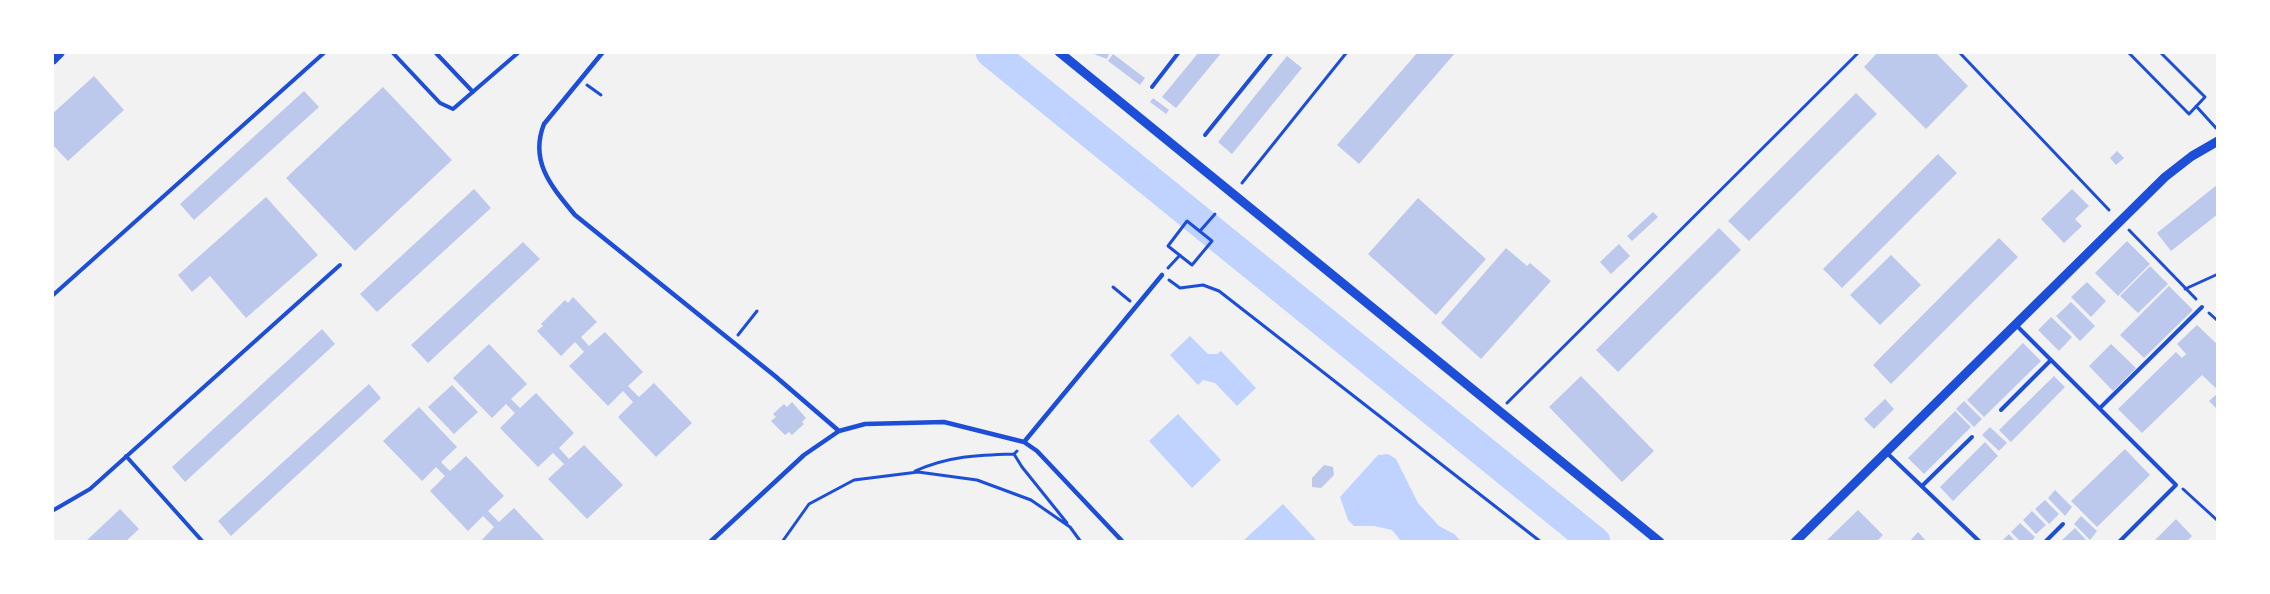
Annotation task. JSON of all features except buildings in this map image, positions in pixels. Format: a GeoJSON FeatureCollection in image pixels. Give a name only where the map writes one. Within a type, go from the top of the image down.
{"type":"FeatureCollection","features":[{"type":"Feature","properties":{"kind":"main road"},"geometry":{"type":"LineString","coordinates":[[52,59],[59,52]]}},
{"type":"Feature","properties":{"kind":"street"},"geometry":{"type":"LineString","coordinates":[[603,52],[544,124],[538,138],[538,153],[549,184],[575,215],[839,431]]}},
{"type":"Feature","properties":{"kind":"street"},"geometry":{"type":"LineString","coordinates":[[1059,52],[1660,542]]}},
{"type":"Feature","properties":{"kind":"street"},"geometry":{"type":"LineString","coordinates":[[1795,542],[1885,451],[2165,177],[2192,156],[2218,141]]}},
{"type":"Feature","properties":{"kind":"street"},"geometry":{"type":"LineString","coordinates":[[1024,442],[1162,275]]}},
{"type":"Feature","properties":{"kind":"street"},"geometry":{"type":"LineString","coordinates":[[710,542],[804,456],[839,431],[865,424],[944,422],[1024,442],[1037,451],[1123,542]]}},
{"type":"Feature","properties":{"kind":"lane"},"geometry":{"type":"LineString","coordinates":[[52,296],[325,52]]}},
{"type":"Feature","properties":{"kind":"lane"},"geometry":{"type":"LineString","coordinates":[[392,52],[440,103],[453,109],[519,52]]}},
{"type":"Feature","properties":{"kind":"lane"},"geometry":{"type":"LineString","coordinates":[[434,52],[473,92]]}},
{"type":"Feature","properties":{"kind":"lane"},"geometry":{"type":"LineString","coordinates":[[1152,87],[1179,52]]}},
{"type":"Feature","properties":{"kind":"lane"},"geometry":{"type":"LineString","coordinates":[[1205,135],[1272,52]]}},
{"type":"Feature","properties":{"kind":"lane"},"geometry":{"type":"LineString","coordinates":[[52,510],[90,489],[340,265]]}},
{"type":"Feature","properties":{"kind":"lane"},"geometry":{"type":"LineString","coordinates":[[2100,408],[2202,307]]}},
{"type":"Feature","properties":{"kind":"lane"},"geometry":{"type":"LineString","coordinates":[[2015,324],[2176,484],[2119,542]]}},
{"type":"Feature","properties":{"kind":"lane"},"geometry":{"type":"LineString","coordinates":[[2001,410],[2051,360]]}},
{"type":"Feature","properties":{"kind":"lane"},"geometry":{"type":"LineString","coordinates":[[1922,486],[1972,437]]}},
{"type":"Feature","properties":{"kind":"lane"},"geometry":{"type":"LineString","coordinates":[[1885,451],[1980,542]]}},
{"type":"Feature","properties":{"kind":"lane"},"geometry":{"type":"LineString","coordinates":[[126,456],[203,542]]}},
{"type":"Feature","properties":{"kind":"lane"},"geometry":{"type":"LineString","coordinates":[[2045,542],[2063,524]]}},
{"type":"Feature","properties":{"kind":"path"},"geometry":{"type":"LineString","coordinates":[[1242,183],[1347,52]]}},
{"type":"Feature","properties":{"kind":"path"},"geometry":{"type":"LineString","coordinates":[[1498,411],[1860,52]]}},
{"type":"Feature","properties":{"kind":"path"},"geometry":{"type":"LineString","coordinates":[[1959,52],[2109,210]]}},
{"type":"Feature","properties":{"kind":"path"},"geometry":{"type":"LineString","coordinates":[[2128,52],[2189,114],[2205,97],[2160,52]]}},
{"type":"Feature","properties":{"kind":"path"},"geometry":{"type":"LineString","coordinates":[[581,80],[601,95]]}},
{"type":"Feature","properties":{"kind":"path"},"geometry":{"type":"LineString","coordinates":[[2196,106],[2216,128]]}},
{"type":"Feature","properties":{"kind":"path"},"geometry":{"type":"LineString","coordinates":[[1200,231],[1215,214]]}},
{"type":"Feature","properties":{"kind":"path"},"geometry":{"type":"LineString","coordinates":[[1187,221],[1200,231],[1212,241],[1192,265],[1168,246],[1187,221]]}},
{"type":"Feature","properties":{"kind":"path"},"geometry":{"type":"LineString","coordinates":[[2128,230],[2202,307],[2218,321]]}},
{"type":"Feature","properties":{"kind":"path"},"geometry":{"type":"LineString","coordinates":[[1180,255],[1162,275],[1180,288],[1203,285],[1219,291],[1541,542]]}},
{"type":"Feature","properties":{"kind":"path"},"geometry":{"type":"LineString","coordinates":[[2185,289],[2218,274]]}},
{"type":"Feature","properties":{"kind":"path"},"geometry":{"type":"LineString","coordinates":[[1113,287],[1136,306]]}},
{"type":"Feature","properties":{"kind":"path"},"geometry":{"type":"LineString","coordinates":[[732,342],[757,311]]}},
{"type":"Feature","properties":{"kind":"path"},"geometry":{"type":"LineString","coordinates":[[910,473],[934,463],[967,456],[1014,454],[1081,542]]}},
{"type":"Feature","properties":{"kind":"path"},"geometry":{"type":"LineString","coordinates":[[782,542],[809,504],[854,480],[918,472],[977,480],[1031,500],[1070,527]]}},
{"type":"Feature","properties":{"kind":"path"},"geometry":{"type":"LineString","coordinates":[[2176,484],[2188,491],[2218,521]]}},
{"type":"Feature","properties":{"kind":"water"},"geometry":{"type":"Polygon","coordinates":[[[1190,336],[1208,354],[1217,354],[1221,351],[1256,388],[1237,406],[1215,383],[1203,380],[1198,385],[1170,355],[1190,336]]]}},
{"type":"Feature","properties":{"kind":"water"},"geometry":{"type":"Polygon","coordinates":[[[1178,414],[1221,460],[1192,488],[1149,441],[1178,414]]]}},
{"type":"Feature","properties":{"kind":"water"},"geometry":{"type":"Polygon","coordinates":[[[1388,454],[1396,459],[1418,503],[1439,526],[1454,534],[1461,541],[1401,541],[1392,530],[1374,526],[1354,526],[1348,520],[1340,497],[1378,455],[1388,454]]]}},
{"type":"Feature","properties":{"kind":"water"},"geometry":{"type":"Polygon","coordinates":[[[1283,504],[1317,541],[1243,541],[1283,504]]]}},
{"type":"Feature","properties":{"kind":"waterway"},"geometry":{"type":"LineString","coordinates":[[991,52],[1595,542]]}}]}
